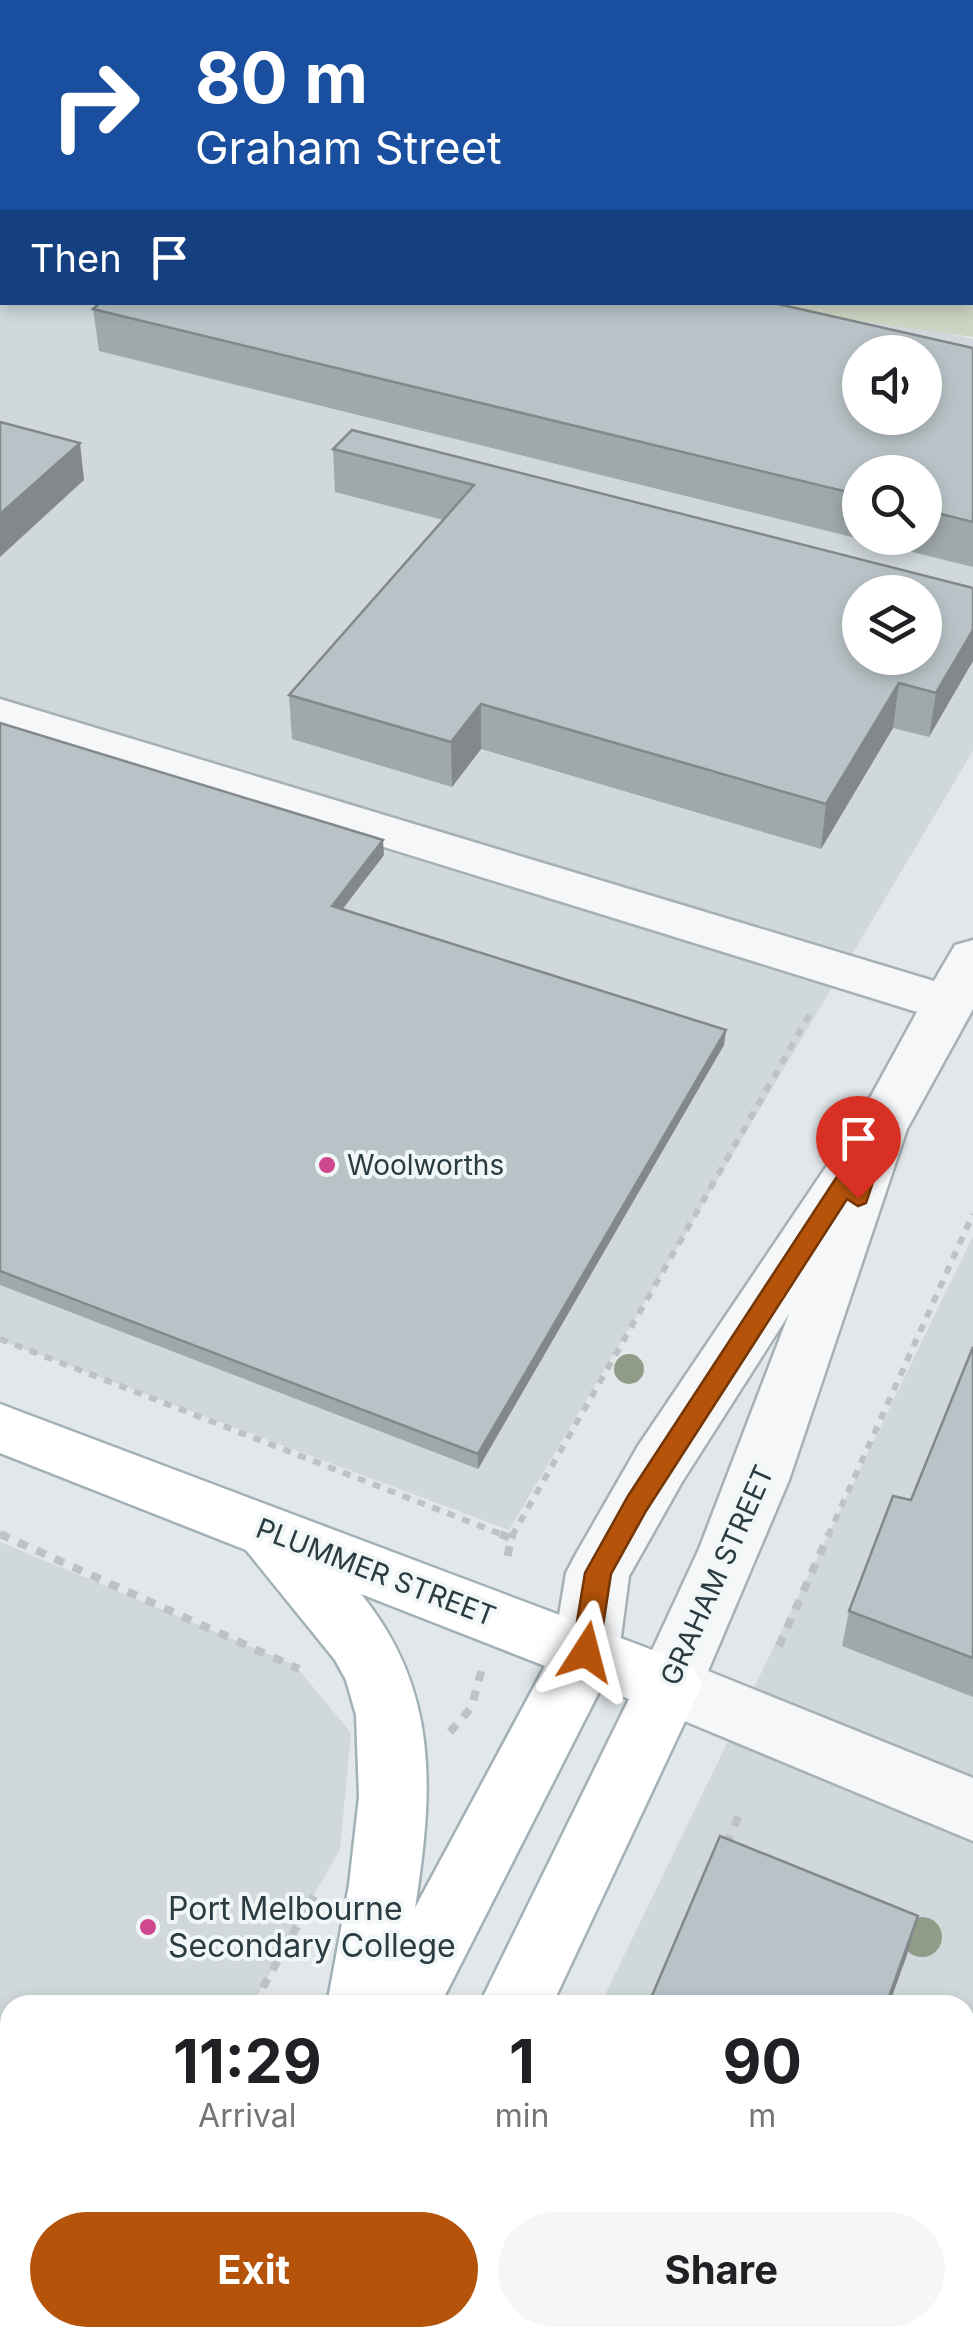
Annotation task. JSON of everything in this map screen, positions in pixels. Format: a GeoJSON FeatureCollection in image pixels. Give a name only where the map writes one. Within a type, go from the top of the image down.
{"type":"FeatureCollection","features":[{"type":"Feature","properties":{"kind":"main road","name":"PLUMMER STREET"},"geometry":{"type":"LineString","coordinates":[[0,1428],[670,1685]]}},
{"type":"Feature","properties":{"kind":"main road"},"geometry":{"type":"LineString","coordinates":[[265,1529],[360,1645],[379,1680],[390,1718],[392,1789],[364,1995]]}},
{"type":"Feature","properties":{"kind":"main road","name":"GRAHAM STREET"},"geometry":{"type":"LineString","coordinates":[[407,1995],[586,1652]]}},
{"type":"Feature","properties":{"kind":"main road","name":"GRAHAM STREET"},"geometry":{"type":"LineString","coordinates":[[520,1995],[670,1685]]}},
{"type":"Feature","properties":{"kind":"street"},"geometry":{"type":"LineString","coordinates":[[0,712],[950,1004]]}},
{"type":"Feature","properties":{"kind":"street","name":"GRAHAM STREET"},"geometry":{"type":"LineString","coordinates":[[586,1652],[598,1573],[637,1504],[880,1128],[973,957]]}},
{"type":"Feature","properties":{"kind":"street","name":"GRAHAM STREET"},"geometry":{"type":"LineString","coordinates":[[670,1685],[715,1590],[776,1439],[880,1128]]}},
{"type":"Feature","properties":{"kind":"street","name":"PLUMMER STREET"},"geometry":{"type":"LineString","coordinates":[[670,1685],[973,1810]]}},
{"type":"Feature","properties":{"kind":"path"},"geometry":{"type":"LineString","coordinates":[[511,1538],[836,969]]}},
{"type":"Feature","properties":{"kind":"path"},"geometry":{"type":"LineString","coordinates":[[779,1646],[973,1214]]}},
{"type":"Feature","properties":{"kind":"path"},"geometry":{"type":"LineString","coordinates":[[0,1534],[295,1665],[306,1678]]}},
{"type":"Feature","properties":{"kind":"path"},"geometry":{"type":"LineString","coordinates":[[725,1848],[740,1813]]}},
{"type":"Feature","properties":{"kind":"path"},"geometry":{"type":"LineString","coordinates":[[259,1995],[321,1884]]}},
{"type":"Feature","properties":{"kind":"shaded area"},"geometry":{"type":"Polygon","coordinates":[[[0,305],[819,305],[973,339],[973,751],[509,1530],[0,1340],[0,305]]]}},
{"type":"Feature","properties":{"kind":"shaded area"},"geometry":{"type":"Polygon","coordinates":[[[973,1236],[973,1995],[605,1995],[973,1236]]]}},
{"type":"Feature","properties":{"kind":"shaded area","name":"Port Melbourne Secondary College"},"geometry":{"type":"Polygon","coordinates":[[[0,1542],[295,1665],[351,1733],[340,1849],[258,1995],[0,1995],[0,1542]]]}},
{"type":"Feature","properties":{"kind":"green space"},"geometry":{"type":"Polygon","coordinates":[[[746,305],[973,305],[973,337],[746,305]]]}},
{"type":"Feature","properties":{"kind":"building"},"geometry":{"type":"Polygon","coordinates":[[[98,305],[782,305],[915,335],[842,335],[842,435],[942,435],[942,341],[973,348],[973,522],[942,514],[942,455],[842,455],[842,491],[93,309],[98,305]]]}},
{"type":"Feature","properties":{"kind":"building"},"geometry":{"type":"Polygon","coordinates":[[[0,422],[80,443],[0,514],[0,422]]]}},
{"type":"Feature","properties":{"kind":"building"},"geometry":{"type":"Polygon","coordinates":[[[352,430],[922,575],[842,575],[842,675],[942,675],[942,580],[973,588],[973,630],[936,693],[899,683],[826,804],[481,704],[451,742],[289,695],[474,485],[333,449],[352,430]]]}},
{"type":"Feature","properties":{"kind":"building","name":"Woolworths"},"geometry":{"type":"Polygon","coordinates":[[[0,723],[383,840],[332,906],[726,1030],[478,1454],[0,1271],[0,723]]]}},
{"type":"Feature","properties":{"kind":"building"},"geometry":{"type":"Polygon","coordinates":[[[973,1347],[973,1658],[849,1611],[893,1496],[911,1500],[973,1347]]]}},
{"type":"Feature","properties":{"kind":"building"},"geometry":{"type":"Polygon","coordinates":[[[720,1836],[918,1916],[890,1995],[652,1995],[720,1836]]]}},
{"type":"Feature","properties":{"kind":"place","name":"Woolworths"},"geometry":{"type":"Point","coordinates":[327,1165]}},
{"type":"Feature","properties":{"kind":"place","name":"Port Melbourne Secondary College"},"geometry":{"type":"Point","coordinates":[148,1927]}},
{"type":"Feature","properties":{"kind":"route"},"geometry":{"type":"LineString","coordinates":[[586,1652],[598,1573],[660,1464],[880,1128],[858,1198]]}}]}
